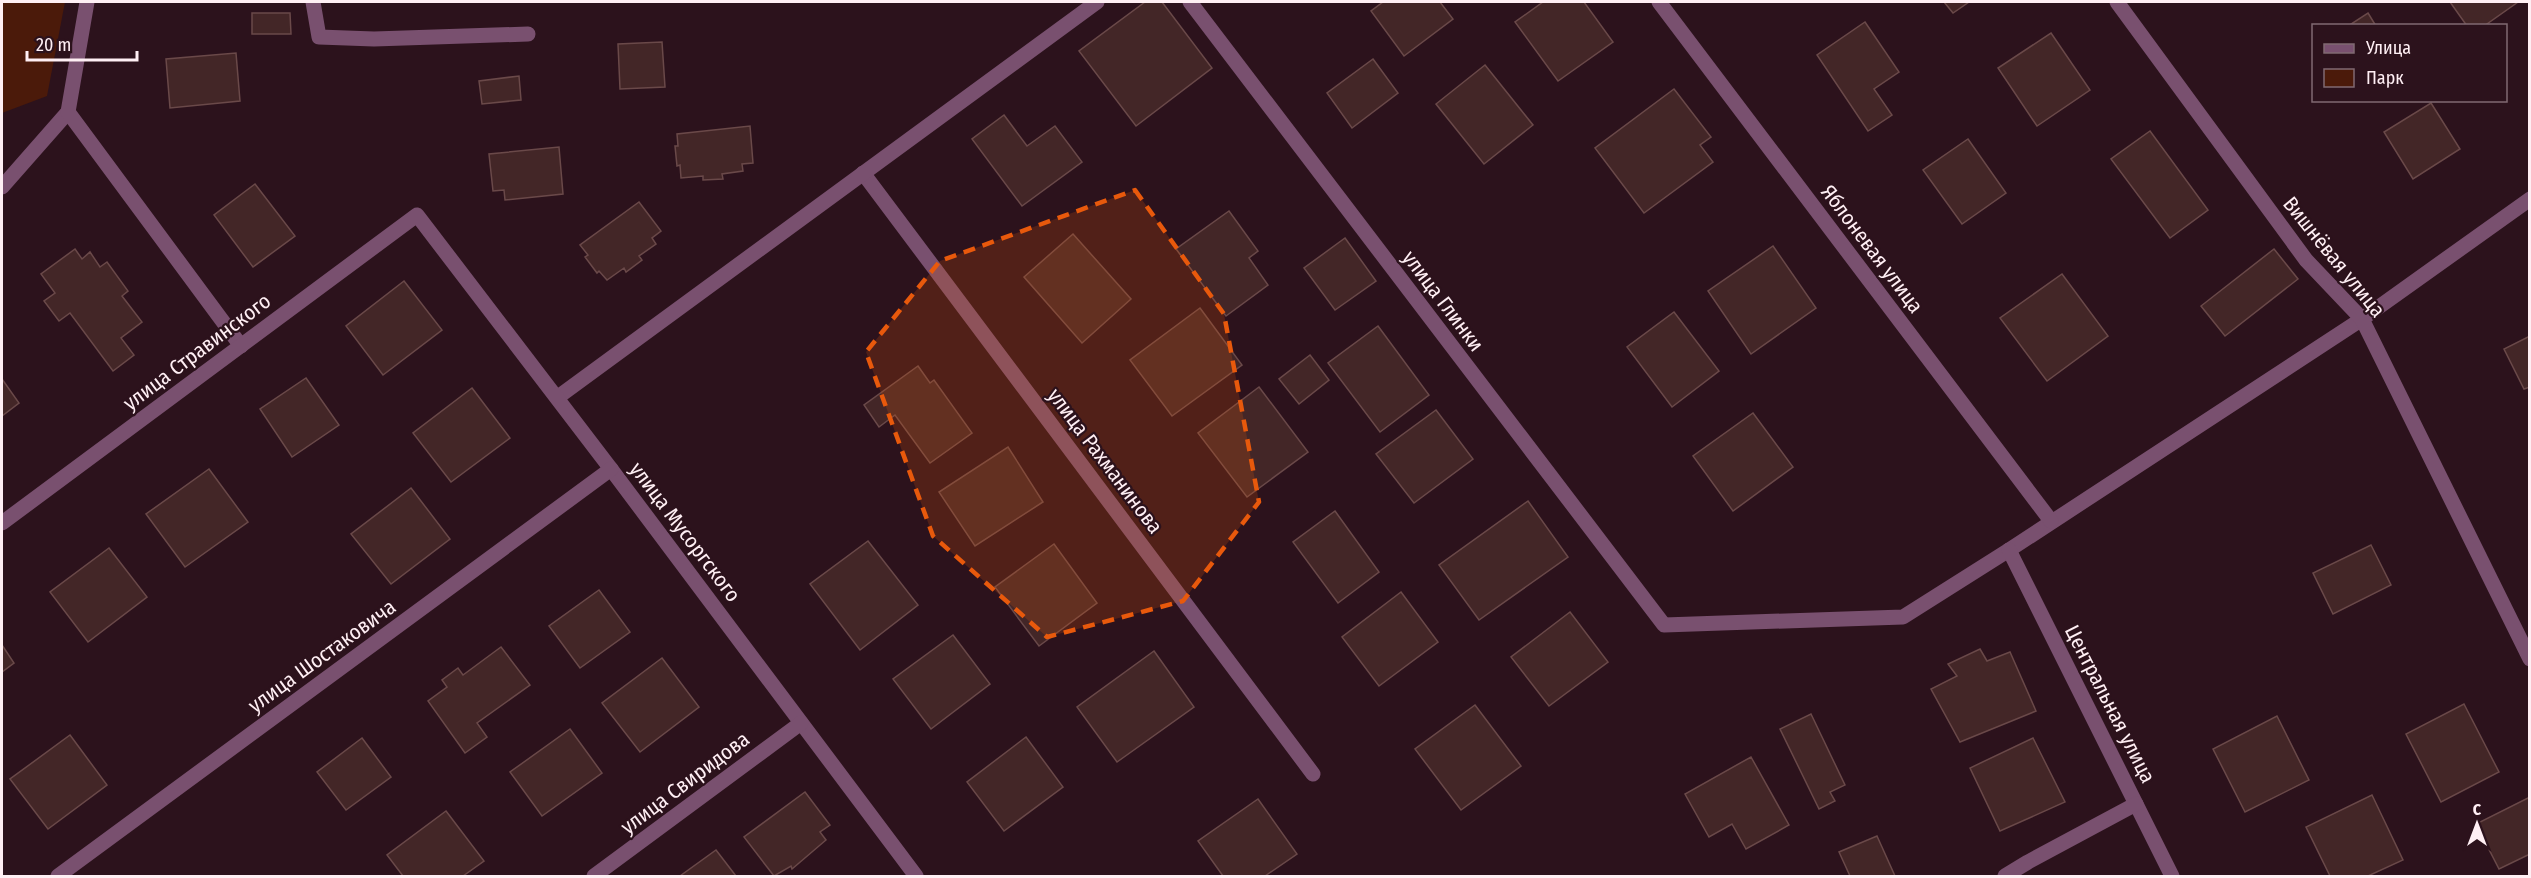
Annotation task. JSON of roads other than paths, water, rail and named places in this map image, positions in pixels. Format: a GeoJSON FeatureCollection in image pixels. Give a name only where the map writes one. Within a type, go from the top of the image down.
{"type":"FeatureCollection","features":[{"type":"Feature","properties":{"kind":"street"},"geometry":{"type":"LineString","coordinates":[[2,187],[68,112],[87,2]]}},
{"type":"Feature","properties":{"kind":"street"},"geometry":{"type":"LineString","coordinates":[[313,2],[319,37],[374,39],[528,34]]}},
{"type":"Feature","properties":{"kind":"street"},"geometry":{"type":"LineString","coordinates":[[558,397],[1097,2]]}},
{"type":"Feature","properties":{"kind":"street","name":"улица Глинки"},"geometry":{"type":"LineString","coordinates":[[1190,2],[1664,625],[1903,617],[2009,550]]}},
{"type":"Feature","properties":{"kind":"street","name":"Яблоневая улица"},"geometry":{"type":"LineString","coordinates":[[1659,2],[2051,521]]}},
{"type":"Feature","properties":{"kind":"street","name":"Вишнёвая улица"},"geometry":{"type":"LineString","coordinates":[[2117,2],[2306,260],[2362,319],[2529,659]]}},
{"type":"Feature","properties":{"kind":"street"},"geometry":{"type":"LineString","coordinates":[[68,112],[241,346]]}},
{"type":"Feature","properties":{"kind":"street","name":"улица Рахманинова"},"geometry":{"type":"LineString","coordinates":[[863,173],[1313,774]]}},
{"type":"Feature","properties":{"kind":"street"},"geometry":{"type":"LineString","coordinates":[[2009,550],[2362,319],[2529,199]]}},
{"type":"Feature","properties":{"kind":"street","name":"улица Стравинского"},"geometry":{"type":"LineString","coordinates":[[2,523],[417,215]]}},
{"type":"Feature","properties":{"kind":"street","name":"улица Мусоргского"},"geometry":{"type":"LineString","coordinates":[[417,215],[558,397],[916,876]]}},
{"type":"Feature","properties":{"kind":"street","name":"улица Шостаковича"},"geometry":{"type":"LineString","coordinates":[[58,876],[612,469]]}},
{"type":"Feature","properties":{"kind":"street","name":"Центральная улица"},"geometry":{"type":"LineString","coordinates":[[2009,550],[2172,876]]}},
{"type":"Feature","properties":{"kind":"street","name":"улица Свиридова"},"geometry":{"type":"LineString","coordinates":[[594,876],[801,723]]}},
{"type":"Feature","properties":{"kind":"street"},"geometry":{"type":"LineString","coordinates":[[2005,876],[2136,804]]}}]}
